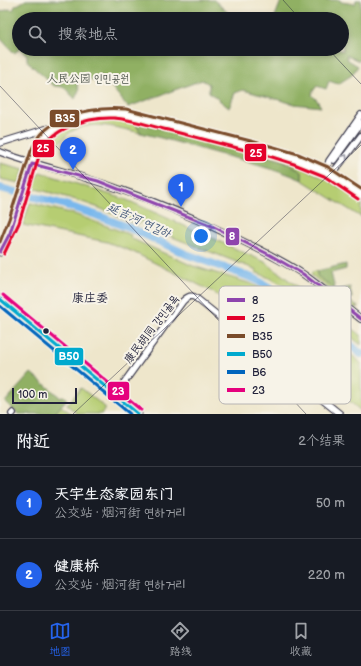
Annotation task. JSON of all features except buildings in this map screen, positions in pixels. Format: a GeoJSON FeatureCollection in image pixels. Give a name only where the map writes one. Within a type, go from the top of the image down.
{"type":"FeatureCollection","features":[{"type":"Feature","properties":{"kind":"main road"},"geometry":{"type":"LineString","coordinates":[[0,252],[6,243],[14,223],[28,173],[36,152],[44,140],[54,130],[68,122],[81,117],[104,113],[125,114],[296,159],[326,172],[361,195]]}},
{"type":"Feature","properties":{"kind":"main road"},"geometry":{"type":"LineString","coordinates":[[0,299],[138,414]]}},
{"type":"Feature","properties":{"kind":"main road"},"geometry":{"type":"LineString","coordinates":[[0,305],[130,414]]}},
{"type":"Feature","properties":{"kind":"street"},"geometry":{"type":"LineString","coordinates":[[326,172],[329,161],[361,115]]}},
{"type":"Feature","properties":{"kind":"street"},"geometry":{"type":"LineString","coordinates":[[0,143],[68,122]]}},
{"type":"Feature","properties":{"kind":"street"},"geometry":{"type":"LineString","coordinates":[[326,172],[361,123]]}},
{"type":"Feature","properties":{"kind":"street"},"geometry":{"type":"LineString","coordinates":[[326,172],[336,169],[361,136]]}},
{"type":"Feature","properties":{"kind":"street"},"geometry":{"type":"LineString","coordinates":[[0,152],[32,164],[118,188],[212,226],[270,255],[303,274],[318,286]]}},
{"type":"Feature","properties":{"kind":"street","name":"康民胡同 강민골목"},"geometry":{"type":"LineString","coordinates":[[115,395],[188,296],[196,298],[219,317]]}},
{"type":"Feature","properties":{"kind":"street"},"geometry":{"type":"LineString","coordinates":[[351,311],[361,319]]}},
{"type":"Feature","properties":{"kind":"street","name":"康民胡同 강민골목"},"geometry":{"type":"LineString","coordinates":[[328,404],[340,414]]}},
{"type":"Feature","properties":{"kind":"green space"},"geometry":{"type":"Polygon","coordinates":[[[26,0],[214,0],[227,12],[12,12],[12,51],[0,38],[0,12],[9,9],[13,10],[15,6],[26,0]]]}},
{"type":"Feature","properties":{"kind":"green space"},"geometry":{"type":"Polygon","coordinates":[[[278,0],[340,0],[341,2],[355,4],[356,0],[361,0],[361,59],[359,61],[348,56],[349,12],[277,12],[281,1],[278,0]]]}},
{"type":"Feature","properties":{"kind":"green space","name":"人民公园 인민공원"},"geometry":{"type":"Polygon","coordinates":[[[27,56],[346,56],[348,60],[358,66],[352,75],[338,84],[329,81],[326,89],[317,86],[312,95],[321,107],[294,104],[243,90],[235,93],[229,108],[209,92],[209,84],[202,80],[128,107],[110,85],[108,79],[99,75],[97,82],[85,77],[76,81],[79,90],[75,99],[64,87],[54,86],[27,60],[27,56]]]}},
{"type":"Feature","properties":{"kind":"green space"},"geometry":{"type":"Polygon","coordinates":[[[115,118],[136,122],[141,133],[113,127],[94,125],[85,126],[68,134],[49,154],[44,151],[55,136],[68,128],[100,119],[115,118]]]}},
{"type":"Feature","properties":{"kind":"green space"},"geometry":{"type":"Polygon","coordinates":[[[136,122],[282,160],[302,172],[302,180],[280,171],[141,133],[136,122]]]}},
{"type":"Feature","properties":{"kind":"green space"},"geometry":{"type":"Polygon","coordinates":[[[282,160],[323,178],[361,202],[361,217],[302,180],[302,172],[282,160]]]}},
{"type":"Feature","properties":{"kind":"green space"},"geometry":{"type":"Polygon","coordinates":[[[0,163],[24,169],[19,183],[0,179],[0,163]]]}},
{"type":"Feature","properties":{"kind":"green space"},"geometry":{"type":"Polygon","coordinates":[[[40,172],[127,200],[265,262],[297,286],[284,286],[255,272],[257,270],[172,237],[141,221],[138,225],[86,203],[31,188],[40,172]]]}},
{"type":"Feature","properties":{"kind":"green space"},"geometry":{"type":"Polygon","coordinates":[[[30,203],[74,214],[131,235],[130,238],[193,266],[256,286],[219,286],[219,296],[131,251],[107,242],[23,225],[30,203]]]}},
{"type":"Feature","properties":{"kind":"green space"},"geometry":{"type":"Polygon","coordinates":[[[346,264],[346,269],[331,273],[334,286],[331,286],[317,276],[317,271],[346,264]]]}},
{"type":"Feature","properties":{"kind":"green space"},"geometry":{"type":"Polygon","coordinates":[[[317,271],[317,276],[331,286],[325,286],[311,275],[312,272],[317,271]]]}},
{"type":"Feature","properties":{"kind":"green space"},"geometry":{"type":"Polygon","coordinates":[[[351,302],[358,307],[355,308],[351,305],[351,302]]]}},
{"type":"Feature","properties":{"kind":"green space"},"geometry":{"type":"Polygon","coordinates":[[[351,327],[361,335],[361,345],[351,337],[351,327]]]}},
{"type":"Feature","properties":{"kind":"green space"},"geometry":{"type":"Polygon","coordinates":[[[351,354],[361,363],[361,411],[351,403],[351,354]]]}},
{"type":"Feature","properties":{"kind":"green space"},"geometry":{"type":"Polygon","coordinates":[[[31,373],[61,398],[63,396],[67,399],[54,414],[18,414],[5,402],[31,373]]]}},
{"type":"Feature","properties":{"kind":"green space"},"geometry":{"type":"Polygon","coordinates":[[[81,388],[106,408],[101,414],[78,414],[67,405],[81,388]]]}},
{"type":"Feature","properties":{"kind":"green space"},"geometry":{"type":"Polygon","coordinates":[[[61,406],[72,414],[54,414],[61,406]]]}},
{"type":"Feature","properties":{"kind":"waterway","name":"延吉河 연길하"},"geometry":{"type":"LineString","coordinates":[[0,188],[62,204],[96,215],[137,231],[186,254],[255,279],[267,286]]}},
{"type":"Feature","properties":{"kind":"waterway","name":"延吉河 연길하"},"geometry":{"type":"LineString","coordinates":[[351,346],[361,354]]}},
{"type":"Feature","properties":{"kind":"transit line","name":"B35"},"geometry":{"type":"LineString","coordinates":[[0,242],[31,151],[38,139],[47,129],[58,121],[85,111],[113,108],[126,109],[274,147],[298,154],[328,167],[361,189]]}},
{"type":"Feature","properties":{"kind":"transit line","name":"25"},"geometry":{"type":"LineString","coordinates":[[4,254],[19,223],[39,156],[44,146],[60,131],[70,126],[81,122],[103,118],[128,120],[272,157],[324,176],[358,199]]}},
{"type":"Feature","properties":{"kind":"transit line","name":"8"},"geometry":{"type":"LineString","coordinates":[[32,164],[98,181],[212,226],[270,255],[303,274],[318,286]]}},
{"type":"Feature","properties":{"kind":"transit line","name":"8"},"geometry":{"type":"LineString","coordinates":[[0,252],[10,233],[32,164]]}},
{"type":"Feature","properties":{"kind":"transit line","name":"23"},"geometry":{"type":"LineString","coordinates":[[3,295],[141,410]]}},
{"type":"Feature","properties":{"kind":"transit line","name":"B50"},"geometry":{"type":"LineString","coordinates":[[0,299],[138,414]]}},
{"type":"Feature","properties":{"kind":"transit line","name":"B6"},"geometry":{"type":"LineString","coordinates":[[0,306],[130,414]]}},
{"type":"Feature","properties":{"kind":"transit line","name":"8"},"geometry":{"type":"LineString","coordinates":[[351,311],[361,319]]}},
{"type":"Feature","properties":{"kind":"place","name":"健康桥"},"geometry":{"type":"Point","coordinates":[73,170]}},
{"type":"Feature","properties":{"kind":"place","name":"天宇生态家园东门"},"geometry":{"type":"Point","coordinates":[181,207]}},
{"type":"Feature","properties":{"kind":"district","name":"康庄委"},"geometry":{"type":"Point","coordinates":[90,298]}}]}
